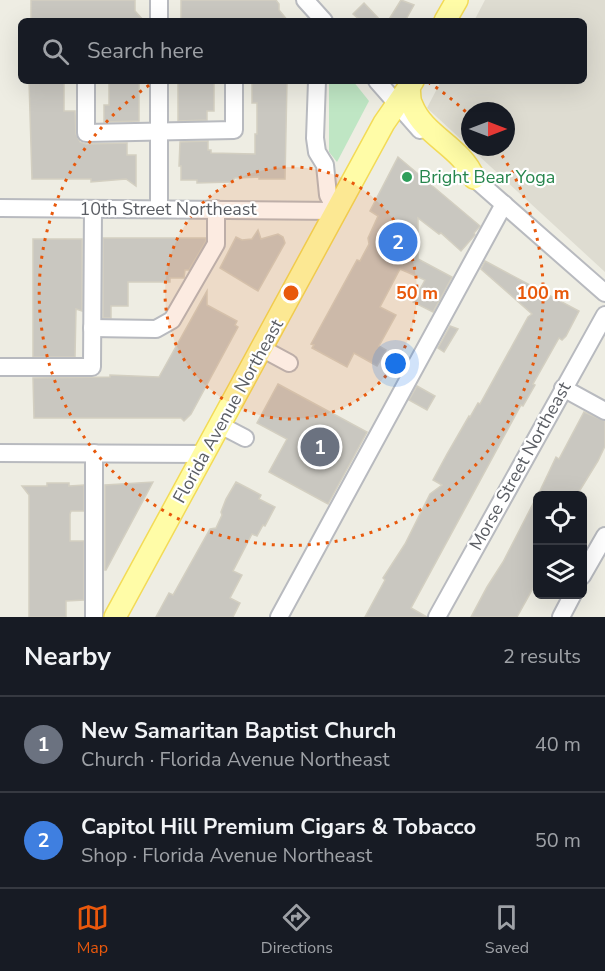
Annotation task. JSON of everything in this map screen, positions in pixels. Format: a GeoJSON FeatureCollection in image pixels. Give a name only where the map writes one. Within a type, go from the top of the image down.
{"type":"FeatureCollection","features":[{"type":"Feature","properties":{"kind":"main road"},"geometry":{"type":"LineString","coordinates":[[447,18],[457,0]]}},
{"type":"Feature","properties":{"kind":"main road"},"geometry":{"type":"LineString","coordinates":[[411,84],[411,104],[418,117],[469,166],[474,178]]}},
{"type":"Feature","properties":{"kind":"main road","name":"Florida Avenue Northeast"},"geometry":{"type":"LineString","coordinates":[[116,617],[384,123],[411,84]]}},
{"type":"Feature","properties":{"kind":"street"},"geometry":{"type":"LineString","coordinates":[[159,0],[159,18]]}},
{"type":"Feature","properties":{"kind":"street"},"geometry":{"type":"LineString","coordinates":[[305,0],[318,18]]}},
{"type":"Feature","properties":{"kind":"street"},"geometry":{"type":"LineString","coordinates":[[86,84],[86,133],[234,130],[234,84]]}},
{"type":"Feature","properties":{"kind":"street"},"geometry":{"type":"LineString","coordinates":[[159,84],[159,209]]}},
{"type":"Feature","properties":{"kind":"street"},"geometry":{"type":"LineString","coordinates":[[317,84],[315,138],[317,152],[325,165],[328,195],[336,211]]}},
{"type":"Feature","properties":{"kind":"street"},"geometry":{"type":"LineString","coordinates":[[380,84],[413,124],[605,293]]}},
{"type":"Feature","properties":{"kind":"street"},"geometry":{"type":"LineString","coordinates":[[279,617],[330,511],[504,204]]}},
{"type":"Feature","properties":{"kind":"street","name":"10th Street Northeast"},"geometry":{"type":"LineString","coordinates":[[0,208],[336,211]]}},
{"type":"Feature","properties":{"kind":"street"},"geometry":{"type":"LineString","coordinates":[[0,367],[92,367],[93,209]]}},
{"type":"Feature","properties":{"kind":"street"},"geometry":{"type":"LineString","coordinates":[[92,328],[156,329],[172,320],[216,244],[216,209]]}},
{"type":"Feature","properties":{"kind":"street","name":"Morse Street Northeast"},"geometry":{"type":"LineString","coordinates":[[437,617],[605,315]]}},
{"type":"Feature","properties":{"kind":"street"},"geometry":{"type":"LineString","coordinates":[[262,349],[289,363]]}},
{"type":"Feature","properties":{"kind":"street"},"geometry":{"type":"LineString","coordinates":[[563,388],[605,411]]}},
{"type":"Feature","properties":{"kind":"street"},"geometry":{"type":"LineString","coordinates":[[220,425],[245,438]]}},
{"type":"Feature","properties":{"kind":"street"},"geometry":{"type":"LineString","coordinates":[[0,453],[204,454]]}},
{"type":"Feature","properties":{"kind":"street"},"geometry":{"type":"LineString","coordinates":[[94,453],[94,617]]}},
{"type":"Feature","properties":{"kind":"street"},"geometry":{"type":"LineString","coordinates":[[587,567],[605,536]]}},
{"type":"Feature","properties":{"kind":"street"},"geometry":{"type":"LineString","coordinates":[[561,617],[570,599]]}},
{"type":"Feature","properties":{"kind":"shaded area"},"geometry":{"type":"Polygon","coordinates":[[[485,0],[605,0],[605,272],[479,156],[515,156],[515,102],[461,102],[461,139],[427,108],[439,84],[587,84],[587,18],[476,18],[485,0]]]}},
{"type":"Feature","properties":{"kind":"green space"},"geometry":{"type":"Polygon","coordinates":[[[329,84],[355,84],[369,101],[337,162],[329,152],[329,84]]]}},
{"type":"Feature","properties":{"kind":"building"},"geometry":{"type":"Polygon","coordinates":[[[31,0],[135,0],[135,11],[141,18],[31,18],[31,0]]]}},
{"type":"Feature","properties":{"kind":"building"},"geometry":{"type":"Polygon","coordinates":[[[181,0],[276,0],[279,10],[286,18],[181,18],[181,0]]]}},
{"type":"Feature","properties":{"kind":"building"},"geometry":{"type":"Polygon","coordinates":[[[401,0],[414,5],[407,18],[390,18],[401,0]]]}},
{"type":"Feature","properties":{"kind":"building"},"geometry":{"type":"Polygon","coordinates":[[[364,3],[378,18],[358,18],[353,14],[364,3]]]}},
{"type":"Feature","properties":{"kind":"building"},"geometry":{"type":"Polygon","coordinates":[[[29,84],[64,84],[64,111],[75,111],[76,134],[80,142],[86,144],[127,143],[127,155],[136,155],[136,186],[126,179],[91,182],[91,179],[32,179],[29,84]]]}},
{"type":"Feature","properties":{"kind":"building"},"geometry":{"type":"Polygon","coordinates":[[[109,84],[139,84],[139,121],[104,122],[104,105],[109,105],[109,84]]]}},
{"type":"Feature","properties":{"kind":"building"},"geometry":{"type":"Polygon","coordinates":[[[178,84],[214,84],[214,111],[207,111],[207,120],[178,121],[178,84]]]}},
{"type":"Feature","properties":{"kind":"building"},"geometry":{"type":"Polygon","coordinates":[[[252,84],[287,84],[285,179],[235,178],[231,182],[197,183],[197,180],[181,180],[180,142],[208,141],[208,150],[211,150],[211,153],[255,154],[257,103],[252,103],[252,84]]]}},
{"type":"Feature","properties":{"kind":"building"},"geometry":{"type":"Polygon","coordinates":[[[398,157],[480,226],[461,251],[441,233],[439,234],[418,218],[418,259],[452,277],[433,312],[413,302],[425,280],[400,269],[380,307],[396,315],[379,346],[386,350],[377,366],[354,353],[347,367],[312,348],[314,345],[311,344],[357,260],[360,261],[369,244],[368,238],[378,216],[370,211],[398,157]]]}},
{"type":"Feature","properties":{"kind":"building"},"geometry":{"type":"Polygon","coordinates":[[[258,230],[261,239],[278,234],[283,237],[285,243],[258,291],[220,268],[236,237],[242,240],[252,239],[258,230]]]}},
{"type":"Feature","properties":{"kind":"building"},"geometry":{"type":"Polygon","coordinates":[[[103,238],[206,238],[206,241],[189,270],[185,270],[184,278],[170,278],[170,282],[128,282],[128,306],[111,306],[111,318],[103,318],[103,238]]]}},
{"type":"Feature","properties":{"kind":"building"},"geometry":{"type":"Polygon","coordinates":[[[33,239],[82,239],[82,311],[76,309],[75,357],[33,357],[33,239]]]}},
{"type":"Feature","properties":{"kind":"building"},"geometry":{"type":"Polygon","coordinates":[[[485,261],[579,311],[566,336],[562,340],[559,338],[533,384],[535,385],[523,406],[521,405],[411,608],[427,617],[365,617],[385,580],[383,578],[405,544],[430,494],[442,485],[433,480],[447,454],[469,416],[478,403],[480,404],[528,317],[532,314],[481,269],[485,261]]]}},
{"type":"Feature","properties":{"kind":"building"},"geometry":{"type":"Polygon","coordinates":[[[207,291],[207,305],[237,321],[235,325],[238,327],[191,414],[184,421],[181,418],[34,418],[33,378],[110,377],[110,375],[159,377],[207,291]]]}},
{"type":"Feature","properties":{"kind":"building"},"geometry":{"type":"Polygon","coordinates":[[[450,326],[458,329],[444,352],[438,348],[450,326]]]}},
{"type":"Feature","properties":{"kind":"building"},"geometry":{"type":"Polygon","coordinates":[[[278,384],[367,432],[328,504],[269,472],[287,439],[257,423],[278,384]]]}},
{"type":"Feature","properties":{"kind":"building"},"geometry":{"type":"Polygon","coordinates":[[[417,386],[435,396],[427,410],[409,400],[417,386]]]}},
{"type":"Feature","properties":{"kind":"building"},"geometry":{"type":"Polygon","coordinates":[[[584,412],[605,421],[605,446],[579,491],[540,491],[556,457],[559,459],[584,412]]]}},
{"type":"Feature","properties":{"kind":"building"},"geometry":{"type":"Polygon","coordinates":[[[153,482],[106,570],[105,570],[105,485],[153,482]]]}},
{"type":"Feature","properties":{"kind":"building"},"geometry":{"type":"Polygon","coordinates":[[[236,482],[261,495],[259,499],[275,507],[257,536],[252,534],[233,571],[242,575],[230,598],[240,603],[233,617],[156,617],[169,593],[173,595],[210,529],[216,528],[226,499],[236,482]]]}},
{"type":"Feature","properties":{"kind":"building"},"geometry":{"type":"Polygon","coordinates":[[[47,483],[69,483],[69,486],[84,485],[84,511],[71,511],[70,514],[70,541],[84,541],[84,600],[66,601],[66,617],[29,617],[29,495],[22,486],[47,486],[47,483]]]}},
{"type":"Feature","properties":{"kind":"building"},"geometry":{"type":"Polygon","coordinates":[[[533,504],[533,588],[517,617],[471,617],[533,504]]]}},
{"type":"Feature","properties":{"kind":"place","name":"Bright Bear Yoga"},"geometry":{"type":"Point","coordinates":[407,177]}},
{"type":"Feature","properties":{"kind":"place","name":"Capitol Hill Premium Cigars & Tobacco"},"geometry":{"type":"Point","coordinates":[398,242]}},
{"type":"Feature","properties":{"kind":"place","name":"New Samaritan Baptist Church"},"geometry":{"type":"Point","coordinates":[320,447]}}]}
